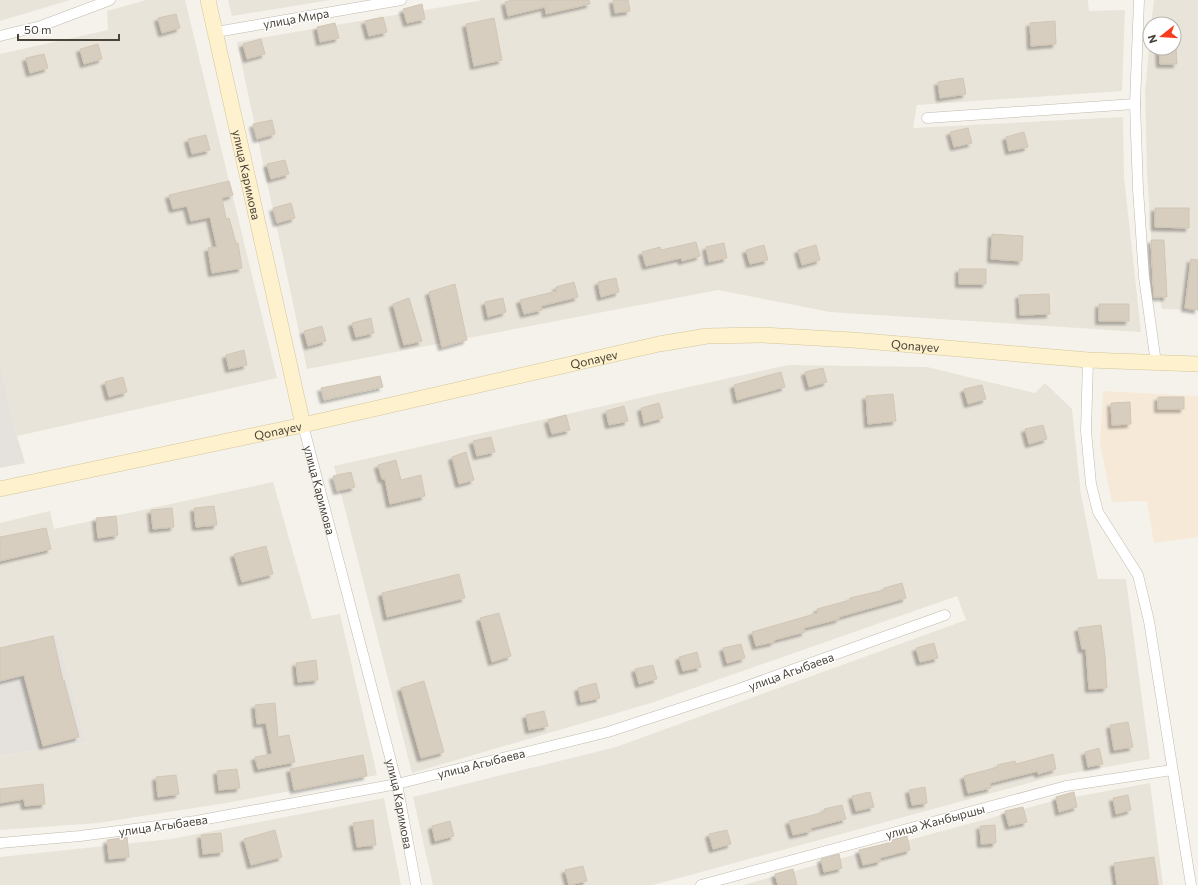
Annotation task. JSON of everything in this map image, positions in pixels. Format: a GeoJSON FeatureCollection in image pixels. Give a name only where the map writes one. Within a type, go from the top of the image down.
{"type":"FeatureCollection","features":[{"type":"Feature","properties":{"kind":"main road","name":"улица Каримова"},"geometry":{"type":"LineString","coordinates":[[208,0],[303,425]]}},
{"type":"Feature","properties":{"kind":"main road","name":"Qonayev"},"geometry":{"type":"LineString","coordinates":[[0,490],[303,425],[659,344],[707,336],[762,336],[853,340],[1088,360],[1198,364]]}},
{"type":"Feature","properties":{"kind":"street"},"geometry":{"type":"LineString","coordinates":[[0,36],[41,26],[110,0]]}},
{"type":"Feature","properties":{"kind":"street","name":"улица Мира"},"geometry":{"type":"LineString","coordinates":[[216,32],[401,0]]}},
{"type":"Feature","properties":{"kind":"street"},"geometry":{"type":"LineString","coordinates":[[1139,0],[1135,104],[1138,189],[1144,277],[1156,363]]}},
{"type":"Feature","properties":{"kind":"street"},"geometry":{"type":"LineString","coordinates":[[927,118],[1135,104]]}},
{"type":"Feature","properties":{"kind":"street"},"geometry":{"type":"LineString","coordinates":[[1088,360],[1086,431],[1091,484],[1098,512],[1138,575],[1149,621],[1191,885]]}},
{"type":"Feature","properties":{"kind":"street","name":"улица Каримова"},"geometry":{"type":"LineString","coordinates":[[303,425],[397,784],[416,885]]}},
{"type":"Feature","properties":{"kind":"street","name":"улица Агыбаева"},"geometry":{"type":"LineString","coordinates":[[0,843],[80,836],[196,821],[397,784],[608,732],[736,690],[945,615]]}},
{"type":"Feature","properties":{"kind":"street","name":"улица Жанбыршы"},"geometry":{"type":"LineString","coordinates":[[701,885],[1066,786],[1172,770]]}},
{"type":"Feature","properties":{"kind":"shaded area"},"geometry":{"type":"Polygon","coordinates":[[[0,0],[70,0],[0,21],[0,0]]]}},
{"type":"Feature","properties":{"kind":"shaded area"},"geometry":{"type":"Polygon","coordinates":[[[146,0],[185,0],[277,378],[17,436],[0,364],[0,54],[108,30],[107,11],[146,0]]]}},
{"type":"Feature","properties":{"kind":"shaded area"},"geometry":{"type":"Polygon","coordinates":[[[228,0],[330,0],[232,16],[228,0]]]}},
{"type":"Feature","properties":{"kind":"shaded area"},"geometry":{"type":"Polygon","coordinates":[[[483,0],[1088,0],[1089,11],[1125,10],[1122,91],[917,105],[913,128],[1123,117],[1124,177],[1141,332],[830,312],[718,290],[307,369],[237,42],[483,0]]]}},
{"type":"Feature","properties":{"kind":"shaded area"},"geometry":{"type":"Polygon","coordinates":[[[1154,0],[1198,0],[1198,310],[1162,309],[1153,267],[1147,172],[1145,92],[1148,56],[1182,56],[1182,16],[1152,16],[1154,0]]]}},
{"type":"Feature","properties":{"kind":"shaded area"},"geometry":{"type":"Polygon","coordinates":[[[0,364],[25,463],[0,468],[0,364]]]}},
{"type":"Feature","properties":{"kind":"shaded area"},"geometry":{"type":"Polygon","coordinates":[[[788,365],[927,367],[1035,393],[1045,383],[1072,409],[1081,495],[1098,579],[1126,579],[1150,759],[1051,777],[653,885],[433,885],[413,797],[616,747],[966,620],[957,596],[651,703],[412,773],[334,466],[788,365]]]}},
{"type":"Feature","properties":{"kind":"shaded area"},"geometry":{"type":"Polygon","coordinates":[[[1103,391],[1198,396],[1198,537],[1154,543],[1147,501],[1112,502],[1100,444],[1103,391]]]}},
{"type":"Feature","properties":{"kind":"shaded area"},"geometry":{"type":"Polygon","coordinates":[[[273,482],[312,619],[340,614],[377,775],[226,803],[98,823],[0,830],[0,756],[86,742],[57,633],[0,646],[0,523],[50,511],[54,529],[273,482]]]}},
{"type":"Feature","properties":{"kind":"shaded area"},"geometry":{"type":"Polygon","coordinates":[[[57,633],[86,742],[0,756],[0,646],[57,633]]]}},
{"type":"Feature","properties":{"kind":"shaded area"},"geometry":{"type":"Polygon","coordinates":[[[1150,783],[1163,885],[743,885],[1053,801],[1150,783]]]}},
{"type":"Feature","properties":{"kind":"shaded area"},"geometry":{"type":"Polygon","coordinates":[[[384,798],[401,885],[0,885],[0,857],[171,839],[384,798]]]}},
{"type":"Feature","properties":{"kind":"building"},"geometry":{"type":"Polygon","coordinates":[[[513,0],[589,0],[590,4],[546,14],[545,7],[508,16],[505,2],[513,0]]]}},
{"type":"Feature","properties":{"kind":"building"},"geometry":{"type":"Polygon","coordinates":[[[613,0],[628,0],[630,11],[615,13],[613,0]]]}},
{"type":"Feature","properties":{"kind":"building"},"geometry":{"type":"Polygon","coordinates":[[[422,4],[425,19],[407,23],[403,9],[422,4]]]}},
{"type":"Feature","properties":{"kind":"building"},"geometry":{"type":"Polygon","coordinates":[[[176,14],[180,28],[162,33],[158,18],[176,14]]]}},
{"type":"Feature","properties":{"kind":"building"},"geometry":{"type":"Polygon","coordinates":[[[383,17],[387,32],[369,36],[365,21],[383,17]]]}},
{"type":"Feature","properties":{"kind":"building"},"geometry":{"type":"Polygon","coordinates":[[[494,18],[502,60],[474,66],[466,24],[494,18]]]}},
{"type":"Feature","properties":{"kind":"building"},"geometry":{"type":"Polygon","coordinates":[[[1055,21],[1056,44],[1031,46],[1030,23],[1055,21]]]}},
{"type":"Feature","properties":{"kind":"building"},"geometry":{"type":"Polygon","coordinates":[[[335,23],[339,38],[320,42],[317,27],[335,23]]]}},
{"type":"Feature","properties":{"kind":"building"},"geometry":{"type":"Polygon","coordinates":[[[261,39],[265,54],[247,59],[243,44],[261,39]]]}},
{"type":"Feature","properties":{"kind":"building"},"geometry":{"type":"Polygon","coordinates":[[[98,44],[102,59],[84,64],[80,49],[98,44]]]}},
{"type":"Feature","properties":{"kind":"building"},"geometry":{"type":"Polygon","coordinates":[[[44,54],[48,68],[30,73],[26,58],[44,54]]]}},
{"type":"Feature","properties":{"kind":"building"},"geometry":{"type":"Polygon","coordinates":[[[1160,56],[1176,56],[1177,64],[1160,64],[1160,56]]]}},
{"type":"Feature","properties":{"kind":"building"},"geometry":{"type":"Polygon","coordinates":[[[963,78],[966,94],[940,98],[938,82],[963,78]]]}},
{"type":"Feature","properties":{"kind":"building"},"geometry":{"type":"Polygon","coordinates":[[[272,120],[275,134],[257,139],[253,124],[272,120]]]}},
{"type":"Feature","properties":{"kind":"building"},"geometry":{"type":"Polygon","coordinates":[[[968,128],[972,143],[954,147],[950,132],[968,128]]]}},
{"type":"Feature","properties":{"kind":"building"},"geometry":{"type":"Polygon","coordinates":[[[1024,132],[1028,147],[1009,151],[1006,137],[1024,132]]]}},
{"type":"Feature","properties":{"kind":"building"},"geometry":{"type":"Polygon","coordinates":[[[206,135],[210,150],[192,154],[188,139],[206,135]]]}},
{"type":"Feature","properties":{"kind":"building"},"geometry":{"type":"Polygon","coordinates":[[[285,160],[289,174],[271,179],[267,164],[285,160]]]}},
{"type":"Feature","properties":{"kind":"building"},"geometry":{"type":"Polygon","coordinates":[[[229,181],[233,195],[222,198],[226,219],[229,218],[236,243],[238,243],[242,268],[212,273],[208,248],[217,247],[210,217],[191,221],[187,206],[173,209],[169,195],[229,181]]]}},
{"type":"Feature","properties":{"kind":"building"},"geometry":{"type":"Polygon","coordinates":[[[291,203],[295,218],[277,223],[273,208],[291,203]]]}},
{"type":"Feature","properties":{"kind":"building"},"geometry":{"type":"Polygon","coordinates":[[[1155,208],[1189,208],[1189,228],[1155,227],[1155,208]]]}},
{"type":"Feature","properties":{"kind":"building"},"geometry":{"type":"Polygon","coordinates":[[[992,234],[1023,236],[1022,261],[991,259],[992,234]]]}},
{"type":"Feature","properties":{"kind":"building"},"geometry":{"type":"Polygon","coordinates":[[[1151,240],[1164,240],[1167,297],[1154,297],[1151,240]]]}},
{"type":"Feature","properties":{"kind":"building"},"geometry":{"type":"Polygon","coordinates":[[[696,242],[700,256],[682,261],[681,258],[646,266],[642,252],[660,247],[661,250],[696,242]]]}},
{"type":"Feature","properties":{"kind":"building"},"geometry":{"type":"Polygon","coordinates":[[[724,243],[727,258],[709,262],[706,247],[724,243]]]}},
{"type":"Feature","properties":{"kind":"building"},"geometry":{"type":"Polygon","coordinates":[[[764,245],[768,260],[750,264],[746,250],[764,245]]]}},
{"type":"Feature","properties":{"kind":"building"},"geometry":{"type":"Polygon","coordinates":[[[816,245],[820,260],[802,265],[798,250],[816,245]]]}},
{"type":"Feature","properties":{"kind":"building"},"geometry":{"type":"Polygon","coordinates":[[[1191,259],[1198,260],[1198,310],[1185,308],[1191,259]]]}},
{"type":"Feature","properties":{"kind":"building"},"geometry":{"type":"Polygon","coordinates":[[[959,269],[986,269],[986,284],[959,284],[959,269]]]}},
{"type":"Feature","properties":{"kind":"building"},"geometry":{"type":"Polygon","coordinates":[[[616,278],[619,292],[601,297],[598,282],[616,278]]]}},
{"type":"Feature","properties":{"kind":"building"},"geometry":{"type":"Polygon","coordinates":[[[574,282],[578,297],[541,306],[542,310],[524,314],[520,300],[557,291],[556,287],[574,282]]]}},
{"type":"Feature","properties":{"kind":"building"},"geometry":{"type":"Polygon","coordinates":[[[455,284],[467,340],[442,347],[429,292],[455,284]]]}},
{"type":"Feature","properties":{"kind":"building"},"geometry":{"type":"Polygon","coordinates":[[[1049,294],[1050,314],[1020,315],[1019,295],[1049,294]]]}},
{"type":"Feature","properties":{"kind":"building"},"geometry":{"type":"Polygon","coordinates":[[[409,298],[422,341],[404,345],[393,304],[409,298]]]}},
{"type":"Feature","properties":{"kind":"building"},"geometry":{"type":"Polygon","coordinates":[[[503,298],[506,312],[488,317],[485,302],[503,298]]]}},
{"type":"Feature","properties":{"kind":"building"},"geometry":{"type":"Polygon","coordinates":[[[1099,304],[1129,304],[1129,321],[1099,321],[1099,304]]]}},
{"type":"Feature","properties":{"kind":"building"},"geometry":{"type":"Polygon","coordinates":[[[371,318],[374,333],[356,337],[352,323],[371,318]]]}},
{"type":"Feature","properties":{"kind":"building"},"geometry":{"type":"Polygon","coordinates":[[[322,326],[326,341],[308,346],[304,331],[322,326]]]}},
{"type":"Feature","properties":{"kind":"building"},"geometry":{"type":"Polygon","coordinates":[[[244,350],[247,365],[229,369],[226,355],[244,350]]]}},
{"type":"Feature","properties":{"kind":"building"},"geometry":{"type":"Polygon","coordinates":[[[823,368],[827,382],[809,387],[805,372],[823,368]]]}},
{"type":"Feature","properties":{"kind":"building"},"geometry":{"type":"Polygon","coordinates":[[[781,372],[785,387],[737,400],[734,385],[781,372]]]}},
{"type":"Feature","properties":{"kind":"building"},"geometry":{"type":"Polygon","coordinates":[[[380,376],[383,387],[324,400],[321,388],[380,376]]]}},
{"type":"Feature","properties":{"kind":"building"},"geometry":{"type":"Polygon","coordinates":[[[123,377],[127,392],[109,397],[105,382],[123,377]]]}},
{"type":"Feature","properties":{"kind":"building"},"geometry":{"type":"Polygon","coordinates":[[[982,385],[986,399],[968,404],[964,389],[982,385]]]}},
{"type":"Feature","properties":{"kind":"building"},"geometry":{"type":"Polygon","coordinates":[[[893,394],[896,421],[868,424],[866,396],[893,394]]]}},
{"type":"Feature","properties":{"kind":"building"},"geometry":{"type":"Polygon","coordinates":[[[1158,397],[1184,397],[1184,409],[1158,409],[1158,397]]]}},
{"type":"Feature","properties":{"kind":"building"},"geometry":{"type":"Polygon","coordinates":[[[1130,402],[1131,424],[1112,425],[1111,403],[1130,402]]]}},
{"type":"Feature","properties":{"kind":"building"},"geometry":{"type":"Polygon","coordinates":[[[659,403],[663,418],[644,423],[641,408],[659,403]]]}},
{"type":"Feature","properties":{"kind":"building"},"geometry":{"type":"Polygon","coordinates":[[[624,406],[628,421],[609,425],[606,411],[624,406]]]}},
{"type":"Feature","properties":{"kind":"building"},"geometry":{"type":"Polygon","coordinates":[[[566,415],[570,430],[552,434],[548,420],[566,415]]]}},
{"type":"Feature","properties":{"kind":"building"},"geometry":{"type":"Polygon","coordinates":[[[1043,425],[1047,439],[1029,444],[1025,429],[1043,425]]]}},
{"type":"Feature","properties":{"kind":"building"},"geometry":{"type":"Polygon","coordinates":[[[491,437],[495,452],[477,456],[473,441],[491,437]]]}},
{"type":"Feature","properties":{"kind":"building"},"geometry":{"type":"Polygon","coordinates":[[[466,452],[474,480],[459,484],[452,457],[466,452]]]}},
{"type":"Feature","properties":{"kind":"building"},"geometry":{"type":"Polygon","coordinates":[[[396,460],[401,480],[421,475],[425,496],[390,504],[385,479],[382,479],[378,465],[396,460]]]}},
{"type":"Feature","properties":{"kind":"building"},"geometry":{"type":"Polygon","coordinates":[[[351,472],[355,487],[337,491],[333,476],[351,472]]]}},
{"type":"Feature","properties":{"kind":"building"},"geometry":{"type":"Polygon","coordinates":[[[214,506],[217,525],[196,527],[194,508],[214,506]]]}},
{"type":"Feature","properties":{"kind":"building"},"geometry":{"type":"Polygon","coordinates":[[[172,508],[174,527],[153,529],[151,510],[172,508]]]}},
{"type":"Feature","properties":{"kind":"building"},"geometry":{"type":"Polygon","coordinates":[[[116,516],[118,535],[98,538],[96,518],[116,516]]]}},
{"type":"Feature","properties":{"kind":"building"},"geometry":{"type":"Polygon","coordinates":[[[46,528],[51,549],[0,561],[0,537],[46,528]]]}},
{"type":"Feature","properties":{"kind":"building"},"geometry":{"type":"Polygon","coordinates":[[[266,546],[273,574],[242,582],[234,554],[266,546]]]}},
{"type":"Feature","properties":{"kind":"building"},"geometry":{"type":"Polygon","coordinates":[[[459,574],[465,598],[387,617],[382,593],[459,574]]]}},
{"type":"Feature","properties":{"kind":"building"},"geometry":{"type":"Polygon","coordinates":[[[902,583],[906,598],[839,617],[839,619],[804,628],[805,632],[756,646],[752,632],[818,613],[817,609],[850,600],[850,598],[884,590],[884,588],[902,583]]]}},
{"type":"Feature","properties":{"kind":"building"},"geometry":{"type":"Polygon","coordinates":[[[499,613],[511,656],[492,662],[480,618],[499,613]]]}},
{"type":"Feature","properties":{"kind":"building"},"geometry":{"type":"Polygon","coordinates":[[[1101,625],[1107,688],[1089,689],[1086,649],[1082,649],[1078,628],[1101,625]]]}},
{"type":"Feature","properties":{"kind":"building"},"geometry":{"type":"Polygon","coordinates":[[[53,636],[63,681],[64,680],[79,737],[43,746],[24,675],[0,681],[0,648],[53,636]]]}},
{"type":"Feature","properties":{"kind":"building"},"geometry":{"type":"Polygon","coordinates":[[[934,643],[938,658],[920,662],[916,648],[934,643]]]}},
{"type":"Feature","properties":{"kind":"building"},"geometry":{"type":"Polygon","coordinates":[[[741,644],[745,658],[727,663],[723,648],[741,644]]]}},
{"type":"Feature","properties":{"kind":"building"},"geometry":{"type":"Polygon","coordinates":[[[697,652],[701,667],[683,671],[679,657],[697,652]]]}},
{"type":"Feature","properties":{"kind":"building"},"geometry":{"type":"Polygon","coordinates":[[[316,660],[318,680],[298,682],[296,663],[316,660]]]}},
{"type":"Feature","properties":{"kind":"building"},"geometry":{"type":"Polygon","coordinates":[[[653,665],[657,679],[639,684],[635,669],[653,665]]]}},
{"type":"Feature","properties":{"kind":"building"},"geometry":{"type":"Polygon","coordinates":[[[424,681],[444,752],[421,758],[401,688],[424,681]]]}},
{"type":"Feature","properties":{"kind":"building"},"geometry":{"type":"Polygon","coordinates":[[[596,683],[600,698],[581,702],[578,688],[596,683]]]}},
{"type":"Feature","properties":{"kind":"building"},"geometry":{"type":"Polygon","coordinates":[[[275,703],[278,737],[289,735],[295,762],[258,769],[255,757],[272,754],[266,723],[257,724],[255,705],[275,703]]]}},
{"type":"Feature","properties":{"kind":"building"},"geometry":{"type":"Polygon","coordinates":[[[544,711],[548,726],[529,730],[526,715],[544,711]]]}},
{"type":"Feature","properties":{"kind":"building"},"geometry":{"type":"Polygon","coordinates":[[[1128,722],[1133,747],[1114,750],[1110,725],[1128,722]]]}},
{"type":"Feature","properties":{"kind":"building"},"geometry":{"type":"Polygon","coordinates":[[[1099,748],[1103,764],[1088,767],[1085,752],[1099,748]]]}},
{"type":"Feature","properties":{"kind":"building"},"geometry":{"type":"Polygon","coordinates":[[[1053,754],[1056,769],[1038,774],[1038,771],[990,783],[991,788],[968,793],[964,776],[998,767],[997,765],[1015,761],[1016,764],[1053,754]]]}},
{"type":"Feature","properties":{"kind":"building"},"geometry":{"type":"Polygon","coordinates":[[[363,755],[367,776],[294,790],[290,769],[363,755]]]}},
{"type":"Feature","properties":{"kind":"building"},"geometry":{"type":"Polygon","coordinates":[[[237,769],[240,788],[219,790],[217,771],[237,769]]]}},
{"type":"Feature","properties":{"kind":"building"},"geometry":{"type":"Polygon","coordinates":[[[176,775],[179,794],[158,797],[156,777],[176,775]]]}},
{"type":"Feature","properties":{"kind":"building"},"geometry":{"type":"Polygon","coordinates":[[[43,784],[45,804],[25,806],[24,799],[0,803],[0,789],[43,784]]]}},
{"type":"Feature","properties":{"kind":"building"},"geometry":{"type":"Polygon","coordinates":[[[925,787],[927,803],[912,805],[909,790],[925,787]]]}},
{"type":"Feature","properties":{"kind":"building"},"geometry":{"type":"Polygon","coordinates":[[[870,792],[874,807],[856,811],[852,796],[870,792]]]}},
{"type":"Feature","properties":{"kind":"building"},"geometry":{"type":"Polygon","coordinates":[[[1074,792],[1077,807],[1059,812],[1056,797],[1074,792]]]}},
{"type":"Feature","properties":{"kind":"building"},"geometry":{"type":"Polygon","coordinates":[[[1128,795],[1131,810],[1116,814],[1113,798],[1128,795]]]}},
{"type":"Feature","properties":{"kind":"building"},"geometry":{"type":"Polygon","coordinates":[[[842,805],[846,819],[811,828],[811,831],[793,835],[789,821],[825,812],[824,809],[842,805]]]}},
{"type":"Feature","properties":{"kind":"building"},"geometry":{"type":"Polygon","coordinates":[[[1023,807],[1027,822],[1009,826],[1005,811],[1023,807]]]}},
{"type":"Feature","properties":{"kind":"building"},"geometry":{"type":"Polygon","coordinates":[[[373,820],[376,845],[357,847],[353,823],[373,820]]]}},
{"type":"Feature","properties":{"kind":"building"},"geometry":{"type":"Polygon","coordinates":[[[450,821],[454,836],[435,841],[432,826],[450,821]]]}},
{"type":"Feature","properties":{"kind":"building"},"geometry":{"type":"Polygon","coordinates":[[[995,825],[996,843],[981,844],[980,826],[995,825]]]}},
{"type":"Feature","properties":{"kind":"building"},"geometry":{"type":"Polygon","coordinates":[[[275,830],[282,857],[251,865],[244,839],[275,830]]]}},
{"type":"Feature","properties":{"kind":"building"},"geometry":{"type":"Polygon","coordinates":[[[727,830],[731,844],[713,849],[709,834],[727,830]]]}},
{"type":"Feature","properties":{"kind":"building"},"geometry":{"type":"Polygon","coordinates":[[[221,833],[223,852],[203,854],[201,835],[221,833]]]}},
{"type":"Feature","properties":{"kind":"building"},"geometry":{"type":"Polygon","coordinates":[[[907,836],[910,850],[880,858],[881,861],[863,865],[859,850],[889,843],[889,841],[907,836]]]}},
{"type":"Feature","properties":{"kind":"building"},"geometry":{"type":"Polygon","coordinates":[[[127,837],[129,857],[109,859],[107,840],[127,837]]]}},
{"type":"Feature","properties":{"kind":"building"},"geometry":{"type":"Polygon","coordinates":[[[839,854],[842,868],[824,872],[821,859],[839,854]]]}},
{"type":"Feature","properties":{"kind":"building"},"geometry":{"type":"Polygon","coordinates":[[[1154,857],[1158,885],[1117,885],[1114,863],[1154,857]]]}},
{"type":"Feature","properties":{"kind":"building"},"geometry":{"type":"Polygon","coordinates":[[[583,866],[587,881],[569,885],[565,870],[583,866]]]}},
{"type":"Feature","properties":{"kind":"building"},"geometry":{"type":"Polygon","coordinates":[[[793,869],[797,885],[778,885],[775,874],[793,869]]]}}]}
